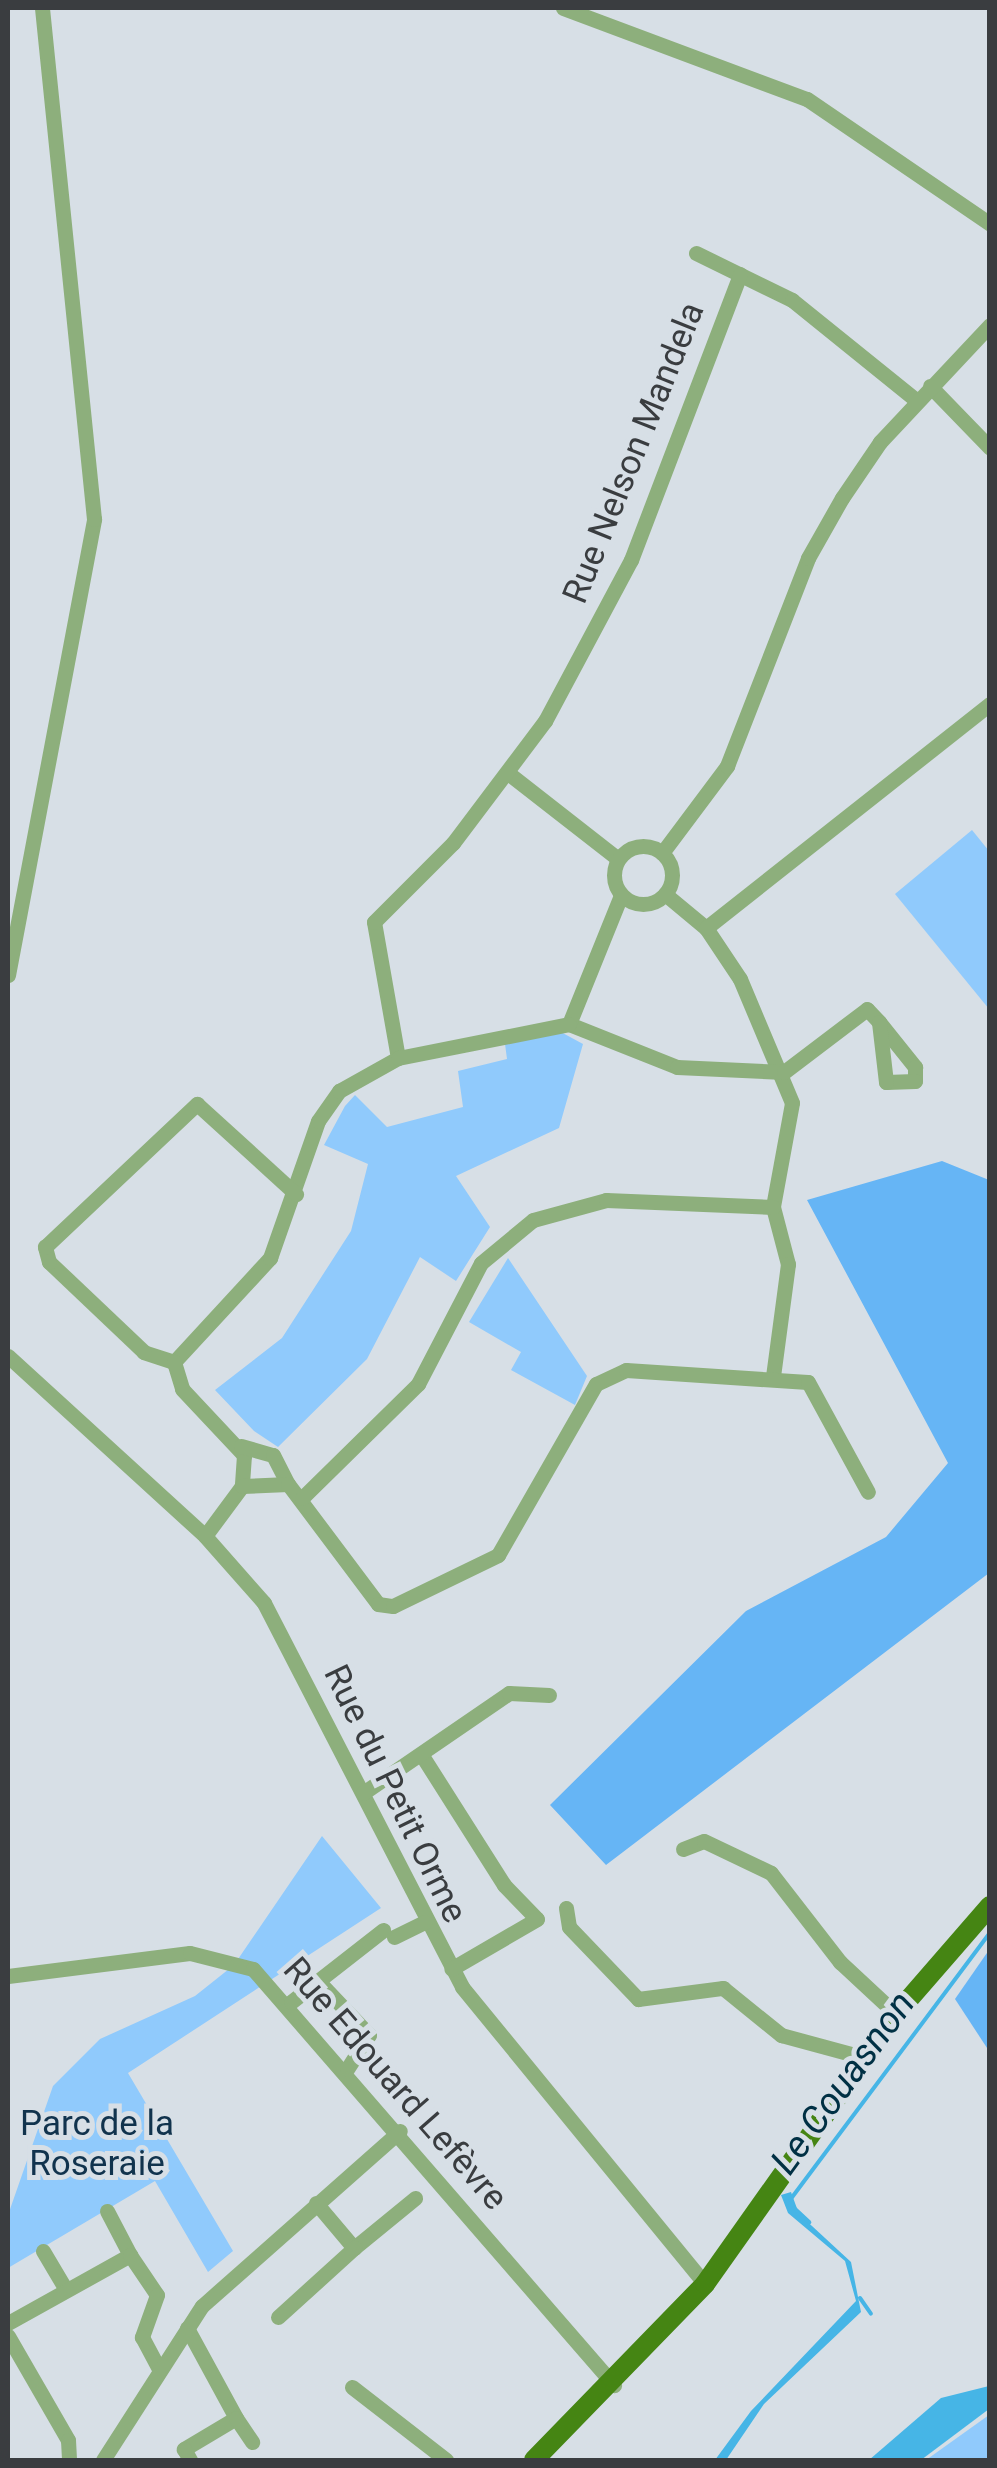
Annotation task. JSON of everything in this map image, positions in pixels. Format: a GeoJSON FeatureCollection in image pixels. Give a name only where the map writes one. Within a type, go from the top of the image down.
{"type":"FeatureCollection","features":[{"type":"Feature","properties":{"kind":"main road"},"geometry":{"type":"LineString","coordinates":[[534,2460],[614,2385],[705,2284],[896,2014],[990,1906]]}},
{"type":"Feature","properties":{"kind":"street"},"geometry":{"type":"LineString","coordinates":[[8,976],[94,519],[42,8]]}},
{"type":"Feature","properties":{"kind":"street"},"geometry":{"type":"LineString","coordinates":[[563,8],[806,99],[990,224]]}},
{"type":"Feature","properties":{"kind":"street"},"geometry":{"type":"LineString","coordinates":[[696,253],[808,312],[916,402]]}},
{"type":"Feature","properties":{"kind":"street","name":"Rue Nelson Mandela"},"geometry":{"type":"LineString","coordinates":[[398,1058],[374,922],[508,773],[631,560],[740,274]]}},
{"type":"Feature","properties":{"kind":"street"},"geometry":{"type":"LineString","coordinates":[[662,853],[727,766],[834,513],[916,402],[990,325]]}},
{"type":"Feature","properties":{"kind":"street"},"geometry":{"type":"LineString","coordinates":[[930,386],[990,448]]}},
{"type":"Feature","properties":{"kind":"street"},"geometry":{"type":"LineString","coordinates":[[706,928],[889,775],[990,704]]}},
{"type":"Feature","properties":{"kind":"street"},"geometry":{"type":"LineString","coordinates":[[508,773],[618,858],[622,894],[569,1024]]}},
{"type":"Feature","properties":{"kind":"street"},"geometry":{"type":"LineString","coordinates":[[618,858],[634,847],[662,853],[671,868],[665,894]]}},
{"type":"Feature","properties":{"kind":"street"},"geometry":{"type":"LineString","coordinates":[[622,894],[638,904],[665,894]]}},
{"type":"Feature","properties":{"kind":"street"},"geometry":{"type":"LineString","coordinates":[[665,894],[706,928],[784,1072],[789,1139],[773,1207],[788,1264],[773,1376]]}},
{"type":"Feature","properties":{"kind":"street"},"geometry":{"type":"LineString","coordinates":[[174,1362],[262,1269],[296,1194],[327,1105],[398,1058],[569,1024],[676,1067],[784,1072],[867,1009],[879,1022]]}},
{"type":"Feature","properties":{"kind":"street"},"geometry":{"type":"LineString","coordinates":[[174,1362],[144,1352],[49,1262],[45,1247],[197,1104],[296,1194]]}},
{"type":"Feature","properties":{"kind":"street"},"geometry":{"type":"LineString","coordinates":[[302,1498],[418,1384],[481,1264],[532,1220],[606,1200],[773,1207]]}},
{"type":"Feature","properties":{"kind":"street","name":"Rue du Petit Orme"},"geometry":{"type":"LineString","coordinates":[[8,1356],[205,1536],[264,1603],[451,1969],[705,2284]]}},
{"type":"Feature","properties":{"kind":"street"},"geometry":{"type":"LineString","coordinates":[[174,1362],[182,1389],[241,1446],[273,1455],[288,1484],[378,1604],[393,1606],[498,1555],[585,1402],[610,1374],[773,1376],[816,1390],[868,1492]]}},
{"type":"Feature","properties":{"kind":"street"},"geometry":{"type":"LineString","coordinates":[[205,1536],[242,1486],[241,1446]]}},
{"type":"Feature","properties":{"kind":"street"},"geometry":{"type":"LineString","coordinates":[[242,1486],[288,1484]]}},
{"type":"Feature","properties":{"kind":"street"},"geometry":{"type":"LineString","coordinates":[[362,1793],[510,1693],[549,1694]]}},
{"type":"Feature","properties":{"kind":"street"},"geometry":{"type":"LineString","coordinates":[[421,1754],[504,1886],[537,1919],[451,1969]]}},
{"type":"Feature","properties":{"kind":"street"},"geometry":{"type":"LineString","coordinates":[[684,1849],[704,1842],[772,1873],[840,1962],[896,2014]]}},
{"type":"Feature","properties":{"kind":"street"},"geometry":{"type":"LineString","coordinates":[[566,1908],[570,1928],[638,2000],[723,1988],[788,2039],[866,2058]]}},
{"type":"Feature","properties":{"kind":"street"},"geometry":{"type":"LineString","coordinates":[[291,2002],[389,1934],[425,1922]]}},
{"type":"Feature","properties":{"kind":"street","name":"Rue Edouard Lefèvre"},"geometry":{"type":"LineString","coordinates":[[8,1976],[219,1954],[291,2002],[614,2385]]}},
{"type":"Feature","properties":{"kind":"street"},"geometry":{"type":"LineString","coordinates":[[318,1981],[368,2035],[347,2069]]}},
{"type":"Feature","properties":{"kind":"street"},"geometry":{"type":"LineString","coordinates":[[103,2460],[187,2328],[316,2204],[400,2131]]}},
{"type":"Feature","properties":{"kind":"street"},"geometry":{"type":"LineString","coordinates":[[278,2317],[414,2198]]}},
{"type":"Feature","properties":{"kind":"street"},"geometry":{"type":"LineString","coordinates":[[316,2204],[354,2248]]}},
{"type":"Feature","properties":{"kind":"street"},"geometry":{"type":"LineString","coordinates":[[107,2211],[130,2256],[157,2295],[142,2337],[158,2369]]}},
{"type":"Feature","properties":{"kind":"street"},"geometry":{"type":"LineString","coordinates":[[43,2251],[65,2288]]}},
{"type":"Feature","properties":{"kind":"street"},"geometry":{"type":"LineString","coordinates":[[8,2323],[65,2288],[130,2256]]}},
{"type":"Feature","properties":{"kind":"street"},"geometry":{"type":"LineString","coordinates":[[187,2328],[252,2442]]}},
{"type":"Feature","properties":{"kind":"street"},"geometry":{"type":"LineString","coordinates":[[8,2336],[68,2440],[69,2460]]}},
{"type":"Feature","properties":{"kind":"street"},"geometry":{"type":"LineString","coordinates":[[352,2387],[446,2460]]}},
{"type":"Feature","properties":{"kind":"street"},"geometry":{"type":"LineString","coordinates":[[190,2460],[184,2449],[236,2418]]}},
{"type":"Feature","properties":{"kind":"green space"},"geometry":{"type":"Polygon","coordinates":[[[972,830],[989,851],[989,1009],[895,894],[972,830]]]}},
{"type":"Feature","properties":{"kind":"green space"},"geometry":{"type":"Polygon","coordinates":[[[559,1031],[583,1044],[559,1128],[456,1176],[490,1227],[456,1281],[420,1257],[367,1359],[278,1447],[254,1431],[215,1390],[282,1338],[351,1231],[368,1164],[324,1145],[345,1106],[355,1095],[387,1127],[463,1107],[458,1071],[507,1059],[505,1044],[559,1031]]]}},
{"type":"Feature","properties":{"kind":"green space"},"geometry":{"type":"Polygon","coordinates":[[[508,1258],[587,1376],[575,1405],[511,1370],[521,1352],[469,1322],[508,1258]]]}},
{"type":"Feature","properties":{"kind":"green space","name":"Parc de la Roseraie"},"geometry":{"type":"Polygon","coordinates":[[[322,1836],[381,1908],[128,2073],[233,2251],[208,2272],[155,2181],[8,2268],[8,2215],[53,2086],[100,2039],[195,1996],[234,1965],[322,1836]]]}},
{"type":"Feature","properties":{"kind":"green space"},"geometry":{"type":"Polygon","coordinates":[[[989,2415],[989,2460],[926,2460],[989,2415]]]}},
{"type":"Feature","properties":{"kind":"shaded area"},"geometry":{"type":"Polygon","coordinates":[[[942,1161],[989,1180],[989,1573],[606,1865],[550,1805],[746,1611],[886,1537],[948,1463],[807,1200],[942,1161]]]}},
{"type":"Feature","properties":{"kind":"shaded area"},"geometry":{"type":"Polygon","coordinates":[[[989,1950],[989,2051],[955,1999],[989,1950]]]}},
{"type":"Feature","properties":{"kind":"shaded area"},"geometry":{"type":"Polygon","coordinates":[[[791,2192],[799,2214],[851,2262],[861,2312],[764,2404],[726,2460],[715,2460],[751,2411],[856,2301],[845,2261],[788,2213],[781,2195],[791,2192]]]}},
{"type":"Feature","properties":{"kind":"shaded area"},"geometry":{"type":"Polygon","coordinates":[[[989,2386],[989,2409],[921,2460],[869,2460],[941,2398],[989,2386]]]}},
{"type":"Feature","properties":{"kind":"waterway","name":"Le Couasnon"},"geometry":{"type":"LineString","coordinates":[[790,2200],[990,1933]]}},
{"type":"Feature","properties":{"kind":"waterway"},"geometry":{"type":"LineString","coordinates":[[794,2208],[809,2222]]}},
{"type":"Feature","properties":{"kind":"waterway","name":"Le Couasnon"},"geometry":{"type":"LineString","coordinates":[[860,2298],[871,2314]]}}]}
